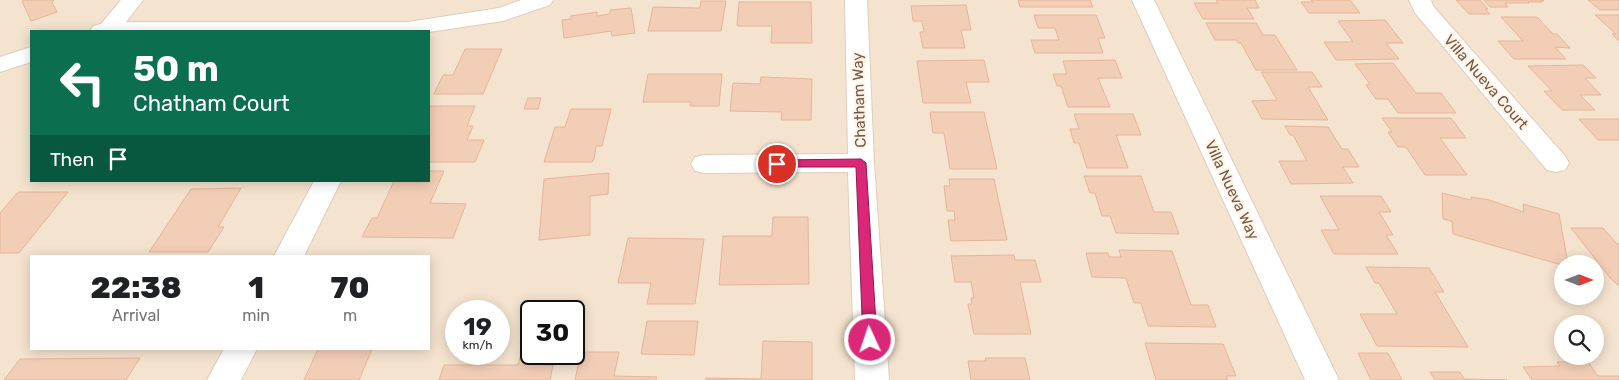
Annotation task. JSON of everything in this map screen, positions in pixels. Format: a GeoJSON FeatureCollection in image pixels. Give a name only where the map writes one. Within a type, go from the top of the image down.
{"type":"FeatureCollection","features":[{"type":"Feature","properties":{"kind":"street"},"geometry":{"type":"LineString","coordinates":[[105,30],[132,0]]}},
{"type":"Feature","properties":{"kind":"street"},"geometry":{"type":"LineString","coordinates":[[105,30],[408,30],[503,14],[542,0]]}},
{"type":"Feature","properties":{"kind":"street","name":"Chatham Way"},"geometry":{"type":"LineString","coordinates":[[856,0],[861,163],[872,380]]}},
{"type":"Feature","properties":{"kind":"street","name":"Villa Nueva Way"},"geometry":{"type":"LineString","coordinates":[[1143,0],[1322,380]]}},
{"type":"Feature","properties":{"kind":"street","name":"Villa Nueva Court"},"geometry":{"type":"LineString","coordinates":[[1420,0],[1423,8],[1556,163]]}},
{"type":"Feature","properties":{"kind":"street"},"geometry":{"type":"LineString","coordinates":[[0,65],[30,54]]}},
{"type":"Feature","properties":{"kind":"street"},"geometry":{"type":"LineString","coordinates":[[704,164],[861,163]]}},
{"type":"Feature","properties":{"kind":"street"},"geometry":{"type":"LineString","coordinates":[[290,255],[327,182]]}},
{"type":"Feature","properties":{"kind":"street"},"geometry":{"type":"LineString","coordinates":[[224,380],[240,350]]}},
{"type":"Feature","properties":{"kind":"shaded area"},"geometry":{"type":"Polygon","coordinates":[[[0,0],[1619,0],[1619,380],[0,380],[0,0]]]}},
{"type":"Feature","properties":{"kind":"building"},"geometry":{"type":"Polygon","coordinates":[[[54,0],[52,2],[57,12],[31,21],[22,1],[54,0]]]}},
{"type":"Feature","properties":{"kind":"building"},"geometry":{"type":"Polygon","coordinates":[[[1018,0],[1090,0],[1093,7],[1020,7],[1018,0]]]}},
{"type":"Feature","properties":{"kind":"building"},"geometry":{"type":"Polygon","coordinates":[[[1216,0],[1255,0],[1259,8],[1247,8],[1254,19],[1203,19],[1194,3],[1218,3],[1216,0]]]}},
{"type":"Feature","properties":{"kind":"building"},"geometry":{"type":"Polygon","coordinates":[[[1311,0],[1350,0],[1360,13],[1309,13],[1301,2],[1313,2],[1311,0]]]}},
{"type":"Feature","properties":{"kind":"building"},"geometry":{"type":"Polygon","coordinates":[[[1456,0],[1480,0],[1490,14],[1469,14],[1456,0]]]}},
{"type":"Feature","properties":{"kind":"building"},"geometry":{"type":"Polygon","coordinates":[[[1484,0],[1544,1],[1505,3],[1508,7],[1490,7],[1484,0]]]}},
{"type":"Feature","properties":{"kind":"building"},"geometry":{"type":"Polygon","coordinates":[[[1588,0],[1619,0],[1619,10],[1600,10],[1588,0]]]}},
{"type":"Feature","properties":{"kind":"building"},"geometry":{"type":"Polygon","coordinates":[[[701,1],[726,1],[721,31],[648,31],[653,7],[700,8],[701,1]]]}},
{"type":"Feature","properties":{"kind":"building"},"geometry":{"type":"Polygon","coordinates":[[[739,2],[811,2],[812,43],[771,43],[772,26],[737,26],[739,2]]]}},
{"type":"Feature","properties":{"kind":"building"},"geometry":{"type":"Polygon","coordinates":[[[966,5],[971,30],[961,30],[965,48],[923,48],[920,32],[924,32],[922,21],[913,21],[911,6],[966,5]]]}},
{"type":"Feature","properties":{"kind":"building"},"geometry":{"type":"Polygon","coordinates":[[[631,8],[635,33],[612,36],[611,31],[564,38],[562,20],[571,19],[571,16],[597,12],[597,16],[610,14],[610,10],[631,8]]]}},
{"type":"Feature","properties":{"kind":"building"},"geometry":{"type":"Polygon","coordinates":[[[1034,15],[1096,15],[1105,38],[1098,38],[1103,53],[1035,53],[1031,40],[1059,40],[1055,28],[1038,28],[1034,15]]]}},
{"type":"Feature","properties":{"kind":"building"},"geometry":{"type":"Polygon","coordinates":[[[1595,15],[1619,15],[1619,41],[1612,34],[1616,34],[1595,15]]]}},
{"type":"Feature","properties":{"kind":"building"},"geometry":{"type":"Polygon","coordinates":[[[1501,17],[1537,17],[1570,48],[1555,47],[1566,59],[1514,59],[1498,41],[1523,41],[1501,17]]]}},
{"type":"Feature","properties":{"kind":"building"},"geometry":{"type":"Polygon","coordinates":[[[1385,20],[1403,43],[1386,43],[1399,59],[1336,60],[1324,42],[1353,42],[1338,21],[1385,20]]]}},
{"type":"Feature","properties":{"kind":"building"},"geometry":{"type":"Polygon","coordinates":[[[1206,23],[1256,23],[1263,35],[1275,35],[1297,70],[1256,70],[1241,43],[1238,43],[1236,40],[1215,40],[1206,23]]]}},
{"type":"Feature","properties":{"kind":"building"},"geometry":{"type":"Polygon","coordinates":[[[465,49],[502,49],[483,94],[434,94],[443,75],[453,75],[465,49]]]}},
{"type":"Feature","properties":{"kind":"building"},"geometry":{"type":"Polygon","coordinates":[[[984,60],[989,82],[966,82],[971,103],[923,103],[917,61],[984,60]]]}},
{"type":"Feature","properties":{"kind":"building"},"geometry":{"type":"Polygon","coordinates":[[[1115,60],[1122,78],[1098,78],[1110,107],[1068,107],[1061,86],[1057,86],[1053,74],[1067,74],[1063,61],[1115,60]]]}},
{"type":"Feature","properties":{"kind":"building"},"geometry":{"type":"Polygon","coordinates":[[[1393,63],[1416,93],[1441,93],[1456,113],[1398,113],[1388,99],[1376,99],[1366,85],[1370,84],[1355,64],[1393,63]]]}},
{"type":"Feature","properties":{"kind":"building"},"geometry":{"type":"Polygon","coordinates":[[[1583,65],[1596,78],[1585,78],[1601,95],[1580,95],[1595,110],[1562,110],[1544,91],[1552,91],[1528,66],[1583,65]]]}},
{"type":"Feature","properties":{"kind":"building"},"geometry":{"type":"Polygon","coordinates":[[[1261,72],[1312,72],[1322,87],[1308,87],[1328,120],[1262,119],[1252,101],[1277,100],[1261,72]]]}},
{"type":"Feature","properties":{"kind":"building"},"geometry":{"type":"Polygon","coordinates":[[[648,74],[722,74],[719,106],[690,106],[691,102],[643,102],[648,74]]]}},
{"type":"Feature","properties":{"kind":"building"},"geometry":{"type":"Polygon","coordinates":[[[761,77],[812,79],[811,120],[781,120],[782,112],[730,111],[733,83],[760,84],[761,77]]]}},
{"type":"Feature","properties":{"kind":"building"},"geometry":{"type":"Polygon","coordinates":[[[528,98],[541,98],[538,109],[524,109],[528,98]]]}},
{"type":"Feature","properties":{"kind":"building"},"geometry":{"type":"Polygon","coordinates":[[[430,106],[475,106],[467,126],[473,126],[467,140],[484,140],[475,162],[430,162],[430,106]]]}},
{"type":"Feature","properties":{"kind":"building"},"geometry":{"type":"Polygon","coordinates":[[[571,109],[611,109],[602,146],[596,146],[592,162],[544,162],[555,127],[565,127],[571,109]]]}},
{"type":"Feature","properties":{"kind":"building"},"geometry":{"type":"Polygon","coordinates":[[[930,112],[984,112],[997,169],[950,169],[944,133],[933,133],[930,112]]]}},
{"type":"Feature","properties":{"kind":"building"},"geometry":{"type":"Polygon","coordinates":[[[1074,114],[1133,114],[1141,135],[1116,135],[1128,168],[1087,168],[1079,143],[1074,143],[1070,129],[1079,129],[1074,114]]]}},
{"type":"Feature","properties":{"kind":"building"},"geometry":{"type":"Polygon","coordinates":[[[1382,118],[1451,118],[1466,138],[1440,138],[1467,175],[1425,175],[1406,147],[1398,147],[1388,132],[1392,132],[1382,118]]]}},
{"type":"Feature","properties":{"kind":"building"},"geometry":{"type":"Polygon","coordinates":[[[1579,119],[1619,119],[1619,140],[1598,140],[1579,119]]]}},
{"type":"Feature","properties":{"kind":"building"},"geometry":{"type":"Polygon","coordinates":[[[1285,126],[1328,127],[1342,149],[1348,149],[1359,167],[1343,167],[1353,183],[1291,184],[1279,161],[1307,161],[1293,135],[1290,135],[1285,126]]]}},
{"type":"Feature","properties":{"kind":"building"},"geometry":{"type":"Polygon","coordinates":[[[430,171],[444,171],[430,203],[466,204],[453,238],[362,237],[372,218],[377,218],[394,182],[430,182],[430,171]]]}},
{"type":"Feature","properties":{"kind":"building"},"geometry":{"type":"Polygon","coordinates":[[[609,173],[608,194],[590,196],[590,235],[539,240],[544,179],[609,173]]]}},
{"type":"Feature","properties":{"kind":"building"},"geometry":{"type":"Polygon","coordinates":[[[1084,176],[1141,176],[1154,212],[1171,212],[1179,234],[1116,233],[1110,216],[1102,216],[1095,193],[1090,193],[1084,176]]]}},
{"type":"Feature","properties":{"kind":"building"},"geometry":{"type":"Polygon","coordinates":[[[949,179],[994,179],[1007,240],[951,241],[948,220],[955,220],[954,211],[947,211],[944,186],[950,186],[949,179]]]}},
{"type":"Feature","properties":{"kind":"building"},"geometry":{"type":"Polygon","coordinates":[[[241,188],[218,227],[224,227],[208,252],[149,252],[191,189],[241,188]]]}},
{"type":"Feature","properties":{"kind":"building"},"geometry":{"type":"Polygon","coordinates":[[[18,192],[68,192],[19,253],[0,253],[0,213],[18,192]]]}},
{"type":"Feature","properties":{"kind":"building"},"geometry":{"type":"Polygon","coordinates":[[[1442,193],[1471,200],[1471,197],[1489,200],[1524,212],[1523,204],[1559,214],[1566,255],[1554,255],[1554,263],[1453,234],[1452,221],[1443,219],[1442,193]]]}},
{"type":"Feature","properties":{"kind":"building"},"geometry":{"type":"Polygon","coordinates":[[[1320,196],[1381,196],[1391,212],[1379,212],[1393,235],[1386,235],[1398,254],[1334,254],[1321,230],[1339,230],[1320,196]]]}},
{"type":"Feature","properties":{"kind":"building"},"geometry":{"type":"Polygon","coordinates":[[[773,217],[808,217],[809,284],[719,285],[723,236],[772,236],[773,217]]]}},
{"type":"Feature","properties":{"kind":"building"},"geometry":{"type":"Polygon","coordinates":[[[1571,228],[1603,228],[1619,244],[1619,286],[1604,270],[1604,255],[1592,255],[1571,228]]]}},
{"type":"Feature","properties":{"kind":"building"},"geometry":{"type":"Polygon","coordinates":[[[628,238],[704,239],[695,304],[647,304],[651,283],[618,283],[628,238]]]}},
{"type":"Feature","properties":{"kind":"building"},"geometry":{"type":"Polygon","coordinates":[[[1119,250],[1172,251],[1191,305],[1208,305],[1216,327],[1148,326],[1141,303],[1134,303],[1126,278],[1092,277],[1086,253],[1108,253],[1109,257],[1121,257],[1119,250]]]}},
{"type":"Feature","properties":{"kind":"building"},"geometry":{"type":"Polygon","coordinates":[[[1014,255],[1015,260],[1035,260],[1041,282],[1020,282],[1031,334],[974,334],[968,304],[972,304],[971,298],[974,298],[971,282],[955,282],[951,256],[1014,255]]]}},
{"type":"Feature","properties":{"kind":"building"},"geometry":{"type":"Polygon","coordinates":[[[1366,267],[1429,268],[1444,292],[1435,292],[1468,347],[1377,346],[1360,314],[1397,314],[1379,283],[1375,283],[1366,267]]]}},
{"type":"Feature","properties":{"kind":"building"},"geometry":{"type":"Polygon","coordinates":[[[647,321],[698,321],[694,355],[641,354],[647,321]]]}},
{"type":"Feature","properties":{"kind":"building"},"geometry":{"type":"Polygon","coordinates":[[[763,341],[812,342],[812,380],[706,380],[706,378],[761,379],[763,341]]]}},
{"type":"Feature","properties":{"kind":"building"},"geometry":{"type":"Polygon","coordinates":[[[1145,343],[1223,344],[1236,376],[1226,376],[1228,380],[1156,380],[1145,343]]]}},
{"type":"Feature","properties":{"kind":"building"},"geometry":{"type":"Polygon","coordinates":[[[318,350],[372,350],[359,380],[304,380],[318,350]]]}},
{"type":"Feature","properties":{"kind":"building"},"geometry":{"type":"Polygon","coordinates":[[[585,352],[619,352],[614,376],[657,377],[656,380],[575,380],[578,365],[585,365],[585,352]]]}},
{"type":"Feature","properties":{"kind":"building"},"geometry":{"type":"Polygon","coordinates":[[[1358,353],[1388,353],[1402,380],[1371,380],[1358,353]]]}},
{"type":"Feature","properties":{"kind":"building"},"geometry":{"type":"Polygon","coordinates":[[[140,358],[126,380],[4,380],[20,359],[140,358]]]}},
{"type":"Feature","properties":{"kind":"building"},"geometry":{"type":"Polygon","coordinates":[[[520,358],[520,365],[553,365],[550,380],[439,380],[444,365],[518,365],[520,358]]]}},
{"type":"Feature","properties":{"kind":"building"},"geometry":{"type":"Polygon","coordinates":[[[985,358],[1025,358],[1030,380],[971,380],[968,361],[986,361],[985,358]]]}},
{"type":"Feature","properties":{"kind":"building"},"geometry":{"type":"Polygon","coordinates":[[[1590,365],[1598,376],[1619,376],[1619,380],[1532,380],[1523,367],[1590,365]]]}},
{"type":"Feature","properties":{"kind":"building"},"geometry":{"type":"Polygon","coordinates":[[[1430,372],[1460,372],[1464,379],[1507,380],[1435,380],[1430,372]]]}},
{"type":"Feature","properties":{"kind":"route"},"geometry":{"type":"LineString","coordinates":[[777,164],[861,163],[870,340]]}}]}
